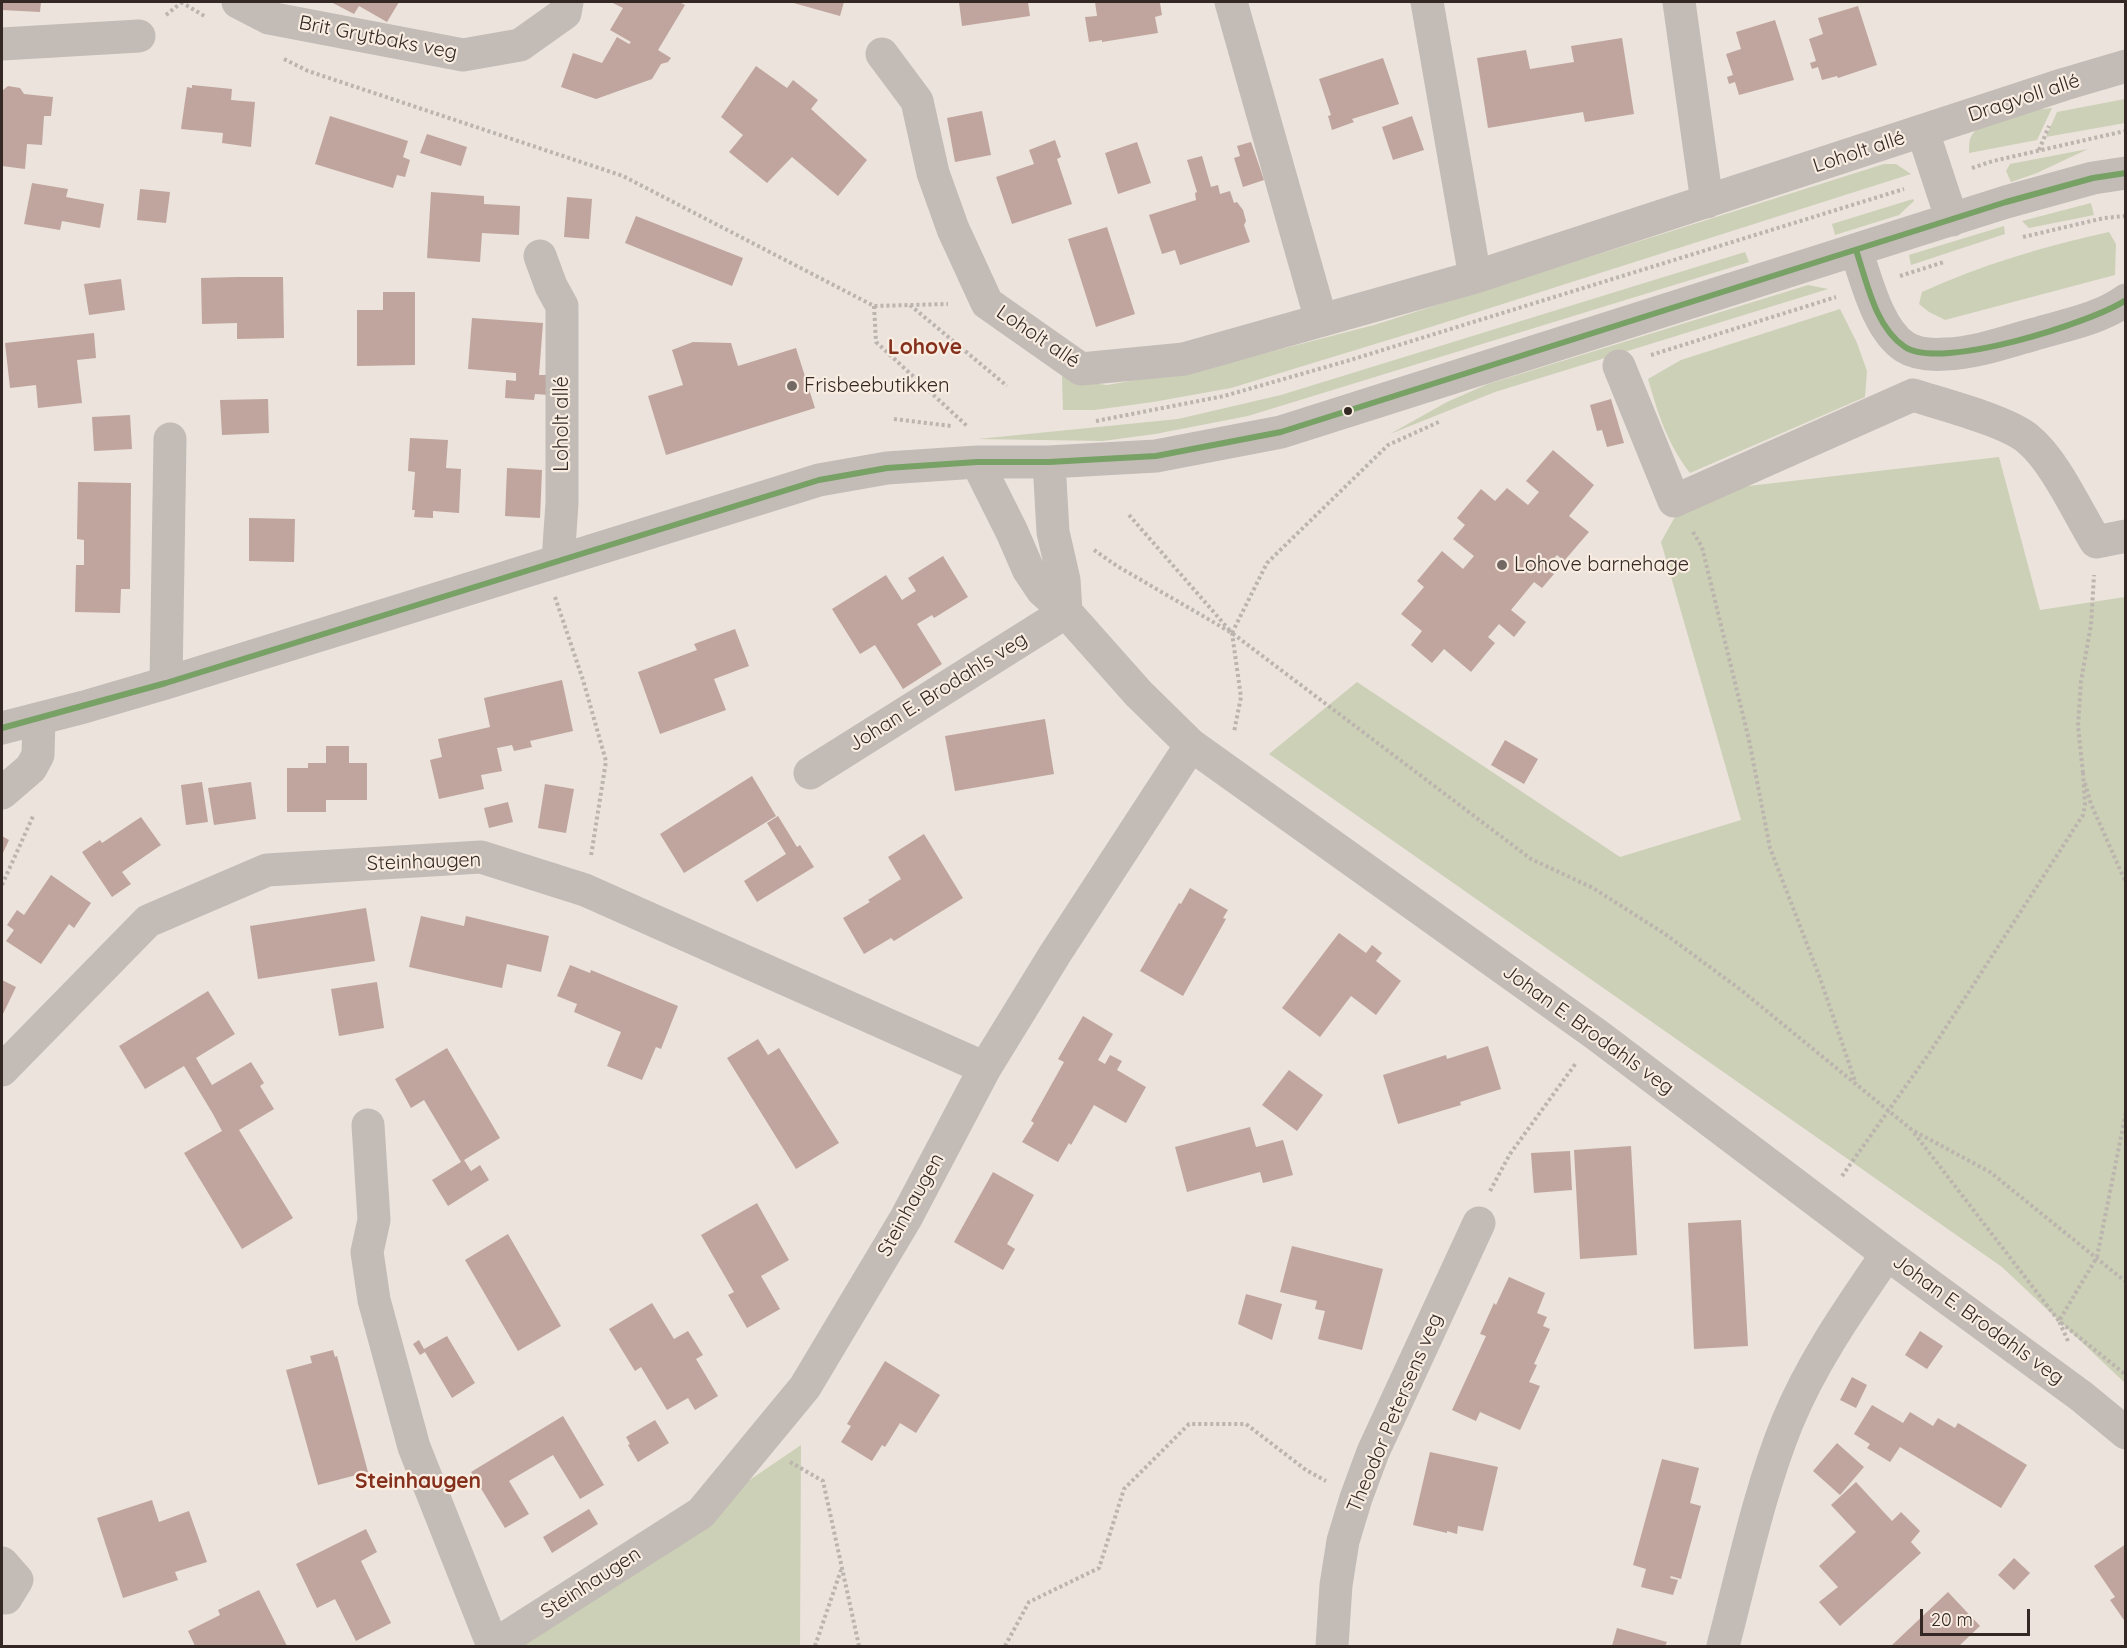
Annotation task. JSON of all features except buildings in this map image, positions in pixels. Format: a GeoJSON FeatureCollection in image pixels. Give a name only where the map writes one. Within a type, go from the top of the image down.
{"type":"FeatureCollection","features":[{"type":"Feature","properties":{"kind":"street","name":"Brit Grytbaks veg"},"geometry":{"type":"LineString","coordinates":[[238,2],[269,18],[463,55],[520,45],[565,14],[567,2]]}},
{"type":"Feature","properties":{"kind":"street"},"geometry":{"type":"LineString","coordinates":[[1231,2],[1321,320]]}},
{"type":"Feature","properties":{"kind":"street"},"geometry":{"type":"LineString","coordinates":[[1427,2],[1474,277]]}},
{"type":"Feature","properties":{"kind":"street"},"geometry":{"type":"LineString","coordinates":[[1679,2],[1707,202]]}},
{"type":"Feature","properties":{"kind":"street"},"geometry":{"type":"LineString","coordinates":[[2,44],[139,36]]}},
{"type":"Feature","properties":{"kind":"street","name":"Loholt allé"},"geometry":{"type":"LineString","coordinates":[[882,54],[917,101],[933,173],[953,229],[987,303],[1081,369],[1184,359],[1474,277],[1923,132],[1952,220]]}},
{"type":"Feature","properties":{"kind":"street","name":"Dragvoll allé"},"geometry":{"type":"LineString","coordinates":[[1923,132],[2064,84],[2126,66]]}},
{"type":"Feature","properties":{"kind":"street"},"geometry":{"type":"LineString","coordinates":[[2,729],[166,682],[819,480],[887,468],[976,462],[1049,462],[1156,456],[1281,432],[2006,202],[2082,181],[2126,173]]}},
{"type":"Feature","properties":{"kind":"street"},"geometry":{"type":"LineString","coordinates":[[1856,250],[1882,319],[1894,336],[1906,347],[1921,353],[1945,354],[1983,349],[2123,311]]}},
{"type":"Feature","properties":{"kind":"street","name":"Loholt allé"},"geometry":{"type":"LineString","coordinates":[[540,256],[551,286],[562,306],[562,502],[551,563]]}},
{"type":"Feature","properties":{"kind":"street"},"geometry":{"type":"LineString","coordinates":[[1913,395],[1921,353]]}},
{"type":"Feature","properties":{"kind":"street"},"geometry":{"type":"LineString","coordinates":[[1619,366],[1674,501],[1913,395],[2004,425],[2028,438],[2110,539]]}},
{"type":"Feature","properties":{"kind":"street"},"geometry":{"type":"LineString","coordinates":[[166,682],[170,439]]}},
{"type":"Feature","properties":{"kind":"street","name":"Johan E. Brodahls veg"},"geometry":{"type":"LineString","coordinates":[[976,462],[1028,568],[1042,590],[1066,612],[1138,693],[1191,745],[1598,1035],[1887,1254],[2081,1396],[2126,1433]]}},
{"type":"Feature","properties":{"kind":"street"},"geometry":{"type":"LineString","coordinates":[[1049,462],[1053,532],[1064,580],[1066,612]]}},
{"type":"Feature","properties":{"kind":"street","name":"Johan E. Brodahls veg"},"geometry":{"type":"LineString","coordinates":[[810,773],[1066,612]]}},
{"type":"Feature","properties":{"kind":"street"},"geometry":{"type":"LineString","coordinates":[[2,793],[31,768],[38,755],[39,719]]}},
{"type":"Feature","properties":{"kind":"street","name":"Steinhaugen"},"geometry":{"type":"LineString","coordinates":[[368,1125],[374,1220],[367,1252],[374,1300],[414,1447],[493,1646],[701,1513],[805,1387],[906,1218],[985,1068],[1055,954],[1191,745]]}},
{"type":"Feature","properties":{"kind":"street","name":"Steinhaugen"},"geometry":{"type":"LineString","coordinates":[[2,1070],[148,921],[267,870],[481,857],[585,890],[985,1068]]}},
{"type":"Feature","properties":{"kind":"street","name":"Theodor Petersens veg"},"geometry":{"type":"LineString","coordinates":[[1332,1647],[1336,1585],[1343,1541],[1356,1498],[1374,1452],[1479,1223]]}},
{"type":"Feature","properties":{"kind":"street"},"geometry":{"type":"LineString","coordinates":[[1723,1647],[1769,1472],[1787,1422],[1812,1369],[1887,1254]]}},
{"type":"Feature","properties":{"kind":"street"},"geometry":{"type":"LineString","coordinates":[[2,1563],[17,1580],[6,1598],[2,1595]]}},
{"type":"Feature","properties":{"kind":"path"},"geometry":{"type":"LineString","coordinates":[[181,2],[209,19]]}},
{"type":"Feature","properties":{"kind":"path"},"geometry":{"type":"LineString","coordinates":[[278,56],[308,71],[623,176],[874,306],[987,303]]}},
{"type":"Feature","properties":{"kind":"path"},"geometry":{"type":"LineString","coordinates":[[2018,238],[2104,218],[2126,216]]}},
{"type":"Feature","properties":{"kind":"path"},"geometry":{"type":"LineString","coordinates":[[1619,366],[1954,259]]}},
{"type":"Feature","properties":{"kind":"path"},"geometry":{"type":"LineString","coordinates":[[909,304],[1007,386]]}},
{"type":"Feature","properties":{"kind":"path"},"geometry":{"type":"LineString","coordinates":[[1232,633],[1267,563],[1388,445],[1450,417]]}},
{"type":"Feature","properties":{"kind":"path"},"geometry":{"type":"LineString","coordinates":[[894,419],[969,428]]}},
{"type":"Feature","properties":{"kind":"path"},"geometry":{"type":"LineString","coordinates":[[1674,501],[1702,547],[1749,740],[1770,848],[1820,978],[1857,1085]]}},
{"type":"Feature","properties":{"kind":"path"},"geometry":{"type":"LineString","coordinates":[[1129,515],[1232,633],[1241,697],[1226,771]]}},
{"type":"Feature","properties":{"kind":"path"},"geometry":{"type":"LineString","coordinates":[[1052,520],[1117,566],[1232,633],[1531,859],[1593,888],[1665,934],[1741,990],[1912,1130],[1990,1172],[2126,1282]]}},
{"type":"Feature","properties":{"kind":"path"},"geometry":{"type":"LineString","coordinates":[[1822,1205],[1930,1052],[2083,814],[2085,805],[2079,715],[2081,681],[2110,539]]}},
{"type":"Feature","properties":{"kind":"path"},"geometry":{"type":"LineString","coordinates":[[551,563],[606,760],[585,890]]}},
{"type":"Feature","properties":{"kind":"path"},"geometry":{"type":"LineString","coordinates":[[2083,773],[2091,804],[2126,883]]}},
{"type":"Feature","properties":{"kind":"path"},"geometry":{"type":"LineString","coordinates":[[1479,1223],[1488,1195],[1510,1154],[1598,1035]]}},
{"type":"Feature","properties":{"kind":"path"},"geometry":{"type":"LineString","coordinates":[[2059,1321],[2097,1257],[2126,1112]]}},
{"type":"Feature","properties":{"kind":"path"},"geometry":{"type":"LineString","coordinates":[[1912,1130],[2059,1321],[2126,1376]]}},
{"type":"Feature","properties":{"kind":"path"},"geometry":{"type":"LineString","coordinates":[[2059,1321],[2069,1343]]}},
{"type":"Feature","properties":{"kind":"path"},"geometry":{"type":"LineString","coordinates":[[1005,1647],[1029,1602],[1099,1568],[1124,1489],[1189,1424],[1246,1424],[1306,1470],[1356,1498]]}},
{"type":"Feature","properties":{"kind":"path"},"geometry":{"type":"LineString","coordinates":[[758,1443],[823,1481],[859,1647]]}},
{"type":"Feature","properties":{"kind":"path"},"geometry":{"type":"LineString","coordinates":[[815,1647],[842,1569]]}},
{"type":"Feature","properties":{"kind":"green space"},"geometry":{"type":"Polygon","coordinates":[[[2125,99],[2125,123],[2046,137],[2057,112],[2125,99]]]}},
{"type":"Feature","properties":{"kind":"green space"},"geometry":{"type":"Polygon","coordinates":[[[2052,108],[2037,140],[1969,153],[1970,139],[1975,131],[1984,124],[2006,115],[2052,108]]]}},
{"type":"Feature","properties":{"kind":"green space"},"geometry":{"type":"Polygon","coordinates":[[[2088,149],[2037,173],[2011,182],[2006,171],[2010,164],[2088,149]]]}},
{"type":"Feature","properties":{"kind":"green space"},"geometry":{"type":"Polygon","coordinates":[[[1884,164],[1896,164],[1911,174],[1231,388],[1094,410],[1063,410],[1062,376],[1077,381],[1107,385],[1216,366],[1374,325],[1884,164]]]}},
{"type":"Feature","properties":{"kind":"green space"},"geometry":{"type":"Polygon","coordinates":[[[1913,199],[1914,201],[1899,215],[1835,235],[1832,224],[1913,199]]]}},
{"type":"Feature","properties":{"kind":"green space"},"geometry":{"type":"Polygon","coordinates":[[[2091,203],[2094,215],[2029,228],[2022,221],[2091,203]]]}},
{"type":"Feature","properties":{"kind":"green space"},"geometry":{"type":"Polygon","coordinates":[[[2004,226],[2005,234],[1911,265],[1909,255],[2004,226]]]}},
{"type":"Feature","properties":{"kind":"green space"},"geometry":{"type":"Polygon","coordinates":[[[2109,232],[2116,244],[2115,275],[1945,320],[1919,304],[1922,292],[1967,273],[2061,243],[2109,232]]]}},
{"type":"Feature","properties":{"kind":"green space"},"geometry":{"type":"Polygon","coordinates":[[[1745,252],[1749,262],[1248,416],[1155,434],[1103,441],[978,439],[1178,419],[1281,395],[1745,252]]]}},
{"type":"Feature","properties":{"kind":"green space"},"geometry":{"type":"Polygon","coordinates":[[[1808,285],[1828,289],[1495,392],[1390,434],[1447,402],[1488,384],[1808,285]]]}},
{"type":"Feature","properties":{"kind":"green space"},"geometry":{"type":"Polygon","coordinates":[[[1840,309],[1857,343],[1867,371],[1865,397],[1690,473],[1675,451],[1664,428],[1648,379],[1681,360],[1840,309]]]}},
{"type":"Feature","properties":{"kind":"green space"},"geometry":{"type":"Polygon","coordinates":[[[1999,457],[2040,610],[2125,597],[2125,1383],[2002,1267],[1269,754],[1357,682],[1620,857],[1741,820],[1661,542],[1688,493],[1999,457]]]}},
{"type":"Feature","properties":{"kind":"green space"},"geometry":{"type":"Polygon","coordinates":[[[801,1445],[800,1646],[506,1646],[801,1445]]]}},
{"type":"Feature","properties":{"kind":"transit line"},"geometry":{"type":"LineString","coordinates":[[2,728],[166,683],[819,480],[887,468],[977,462],[1049,462],[1156,456],[1281,432],[2006,202],[2093,178],[2126,173]]}},
{"type":"Feature","properties":{"kind":"transit line"},"geometry":{"type":"LineString","coordinates":[[1856,250],[1873,303],[1886,328],[1905,347],[1923,353],[1981,349],[2016,341],[2082,320],[2126,300]]}},
{"type":"Feature","properties":{"kind":"place","name":"Frisbeebutikken"},"geometry":{"type":"Point","coordinates":[792,386]}},
{"type":"Feature","properties":{"kind":"place","name":"Lohove barnehage"},"geometry":{"type":"Point","coordinates":[1502,565]}},
{"type":"Feature","properties":{"kind":"district","name":"Lohove"},"geometry":{"type":"Point","coordinates":[925,348]}},
{"type":"Feature","properties":{"kind":"district","name":"Steinhaugen"},"geometry":{"type":"Point","coordinates":[418,1482]}}]}
